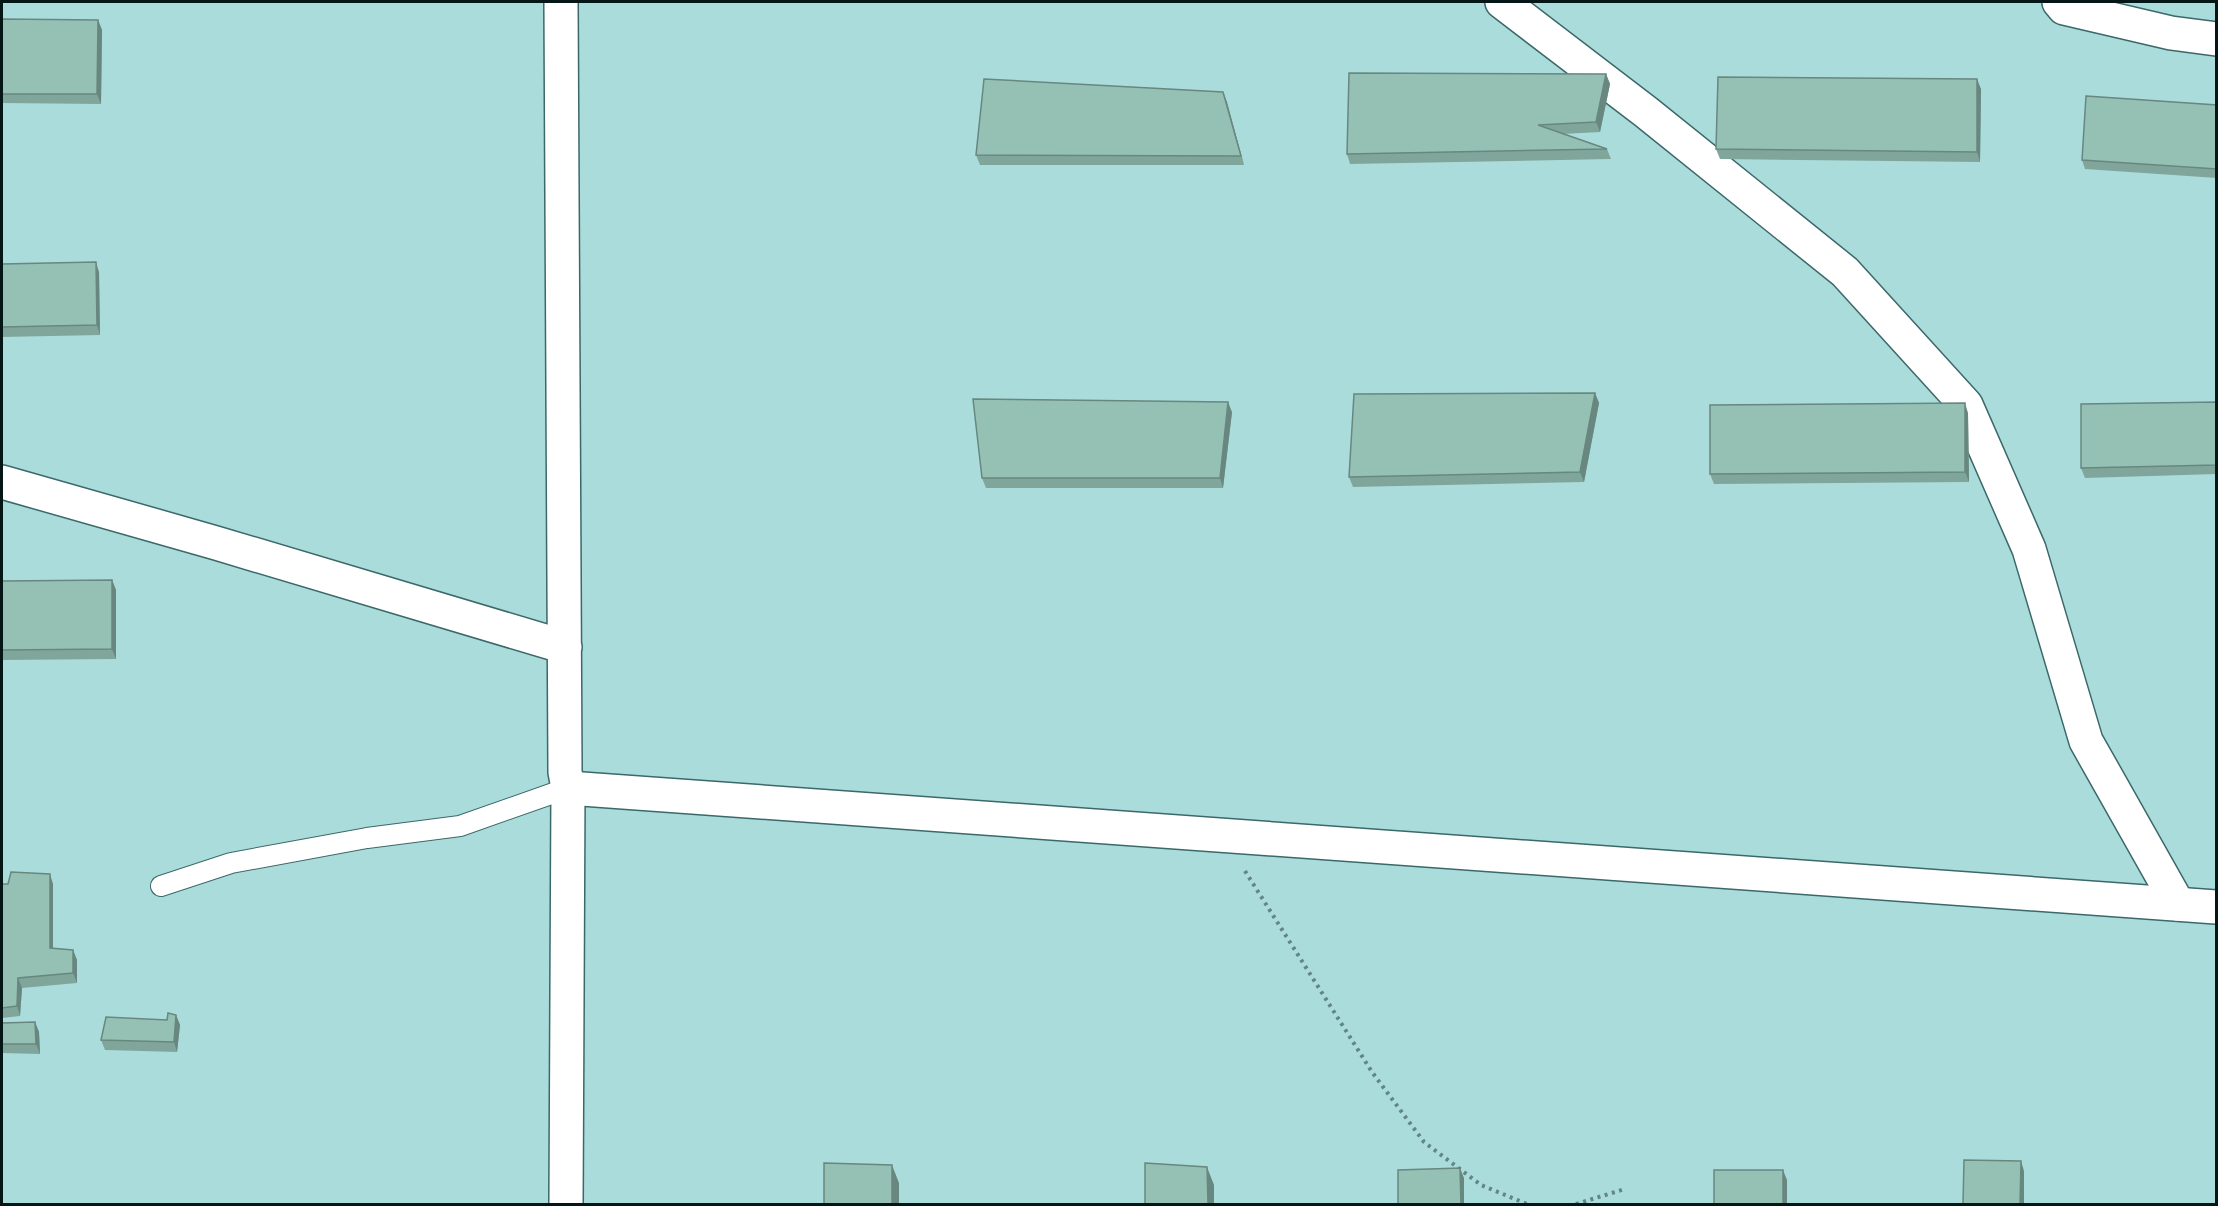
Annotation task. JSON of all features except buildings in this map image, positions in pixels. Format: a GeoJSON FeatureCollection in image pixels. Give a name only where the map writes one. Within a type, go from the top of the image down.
{"type":"FeatureCollection","features":[{"type":"Feature","properties":{"kind":"street"},"geometry":{"type":"LineString","coordinates":[[561,2],[565,772],[568,788],[566,1204]]}},
{"type":"Feature","properties":{"kind":"street"},"geometry":{"type":"LineString","coordinates":[[1502,2],[1646,112],[1845,272],[1966,405],[2029,549],[2086,741],[2178,904]]}},
{"type":"Feature","properties":{"kind":"street"},"geometry":{"type":"LineString","coordinates":[[2059,2],[2064,8],[2085,13],[2171,33],[2217,39]]}},
{"type":"Feature","properties":{"kind":"street"},"geometry":{"type":"LineString","coordinates":[[2,482],[205,539],[565,647]]}},
{"type":"Feature","properties":{"kind":"street"},"geometry":{"type":"LineString","coordinates":[[568,788],[2217,907]]}},
{"type":"Feature","properties":{"kind":"lane"},"geometry":{"type":"LineString","coordinates":[[161,886],[231,863],[367,838],[460,826],[568,788]]}},
{"type":"Feature","properties":{"kind":"path"},"geometry":{"type":"LineString","coordinates":[[1223,835],[1372,1072],[1424,1142],[1481,1185],[1527,1204]]}},
{"type":"Feature","properties":{"kind":"path"},"geometry":{"type":"LineString","coordinates":[[1576,1204],[1625,1189]]}}]}
